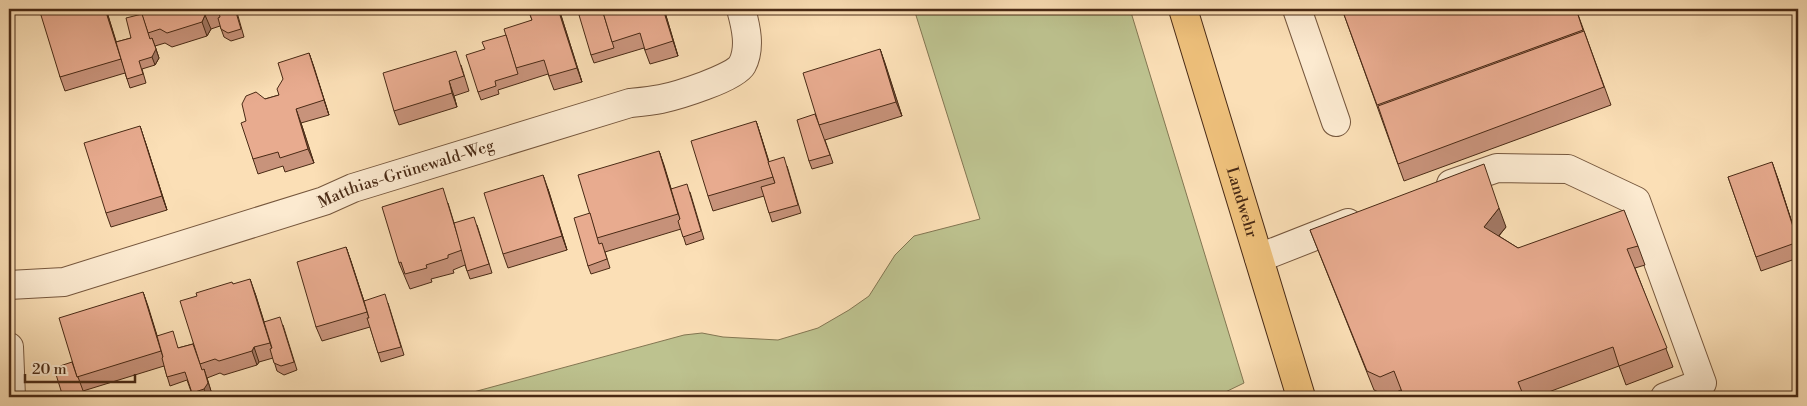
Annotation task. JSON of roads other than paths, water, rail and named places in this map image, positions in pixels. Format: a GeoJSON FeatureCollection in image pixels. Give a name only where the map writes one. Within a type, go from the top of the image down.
{"type":"FeatureCollection","features":[{"type":"Feature","properties":{"kind":"main road","name":"Landwehr"},"geometry":{"type":"LineString","coordinates":[[1183,9],[1301,397]]}},
{"type":"Feature","properties":{"kind":"street","name":"Matthias-Grünewald-Weg"},"geometry":{"type":"LineString","coordinates":[[9,285],[64,282],[324,201],[353,188],[630,103],[661,99],[725,79],[741,67],[748,48],[741,9]]}},
{"type":"Feature","properties":{"kind":"street"},"geometry":{"type":"LineString","coordinates":[[1297,9],[1336,122]]}},
{"type":"Feature","properties":{"kind":"street"},"geometry":{"type":"LineString","coordinates":[[1432,192],[1496,168],[1568,169],[1636,201],[1702,383],[1665,397]]}},
{"type":"Feature","properties":{"kind":"street"},"geometry":{"type":"LineString","coordinates":[[1259,258],[1367,216]]}},
{"type":"Feature","properties":{"kind":"street"},"geometry":{"type":"LineString","coordinates":[[9,346],[11,397]]}}]}
